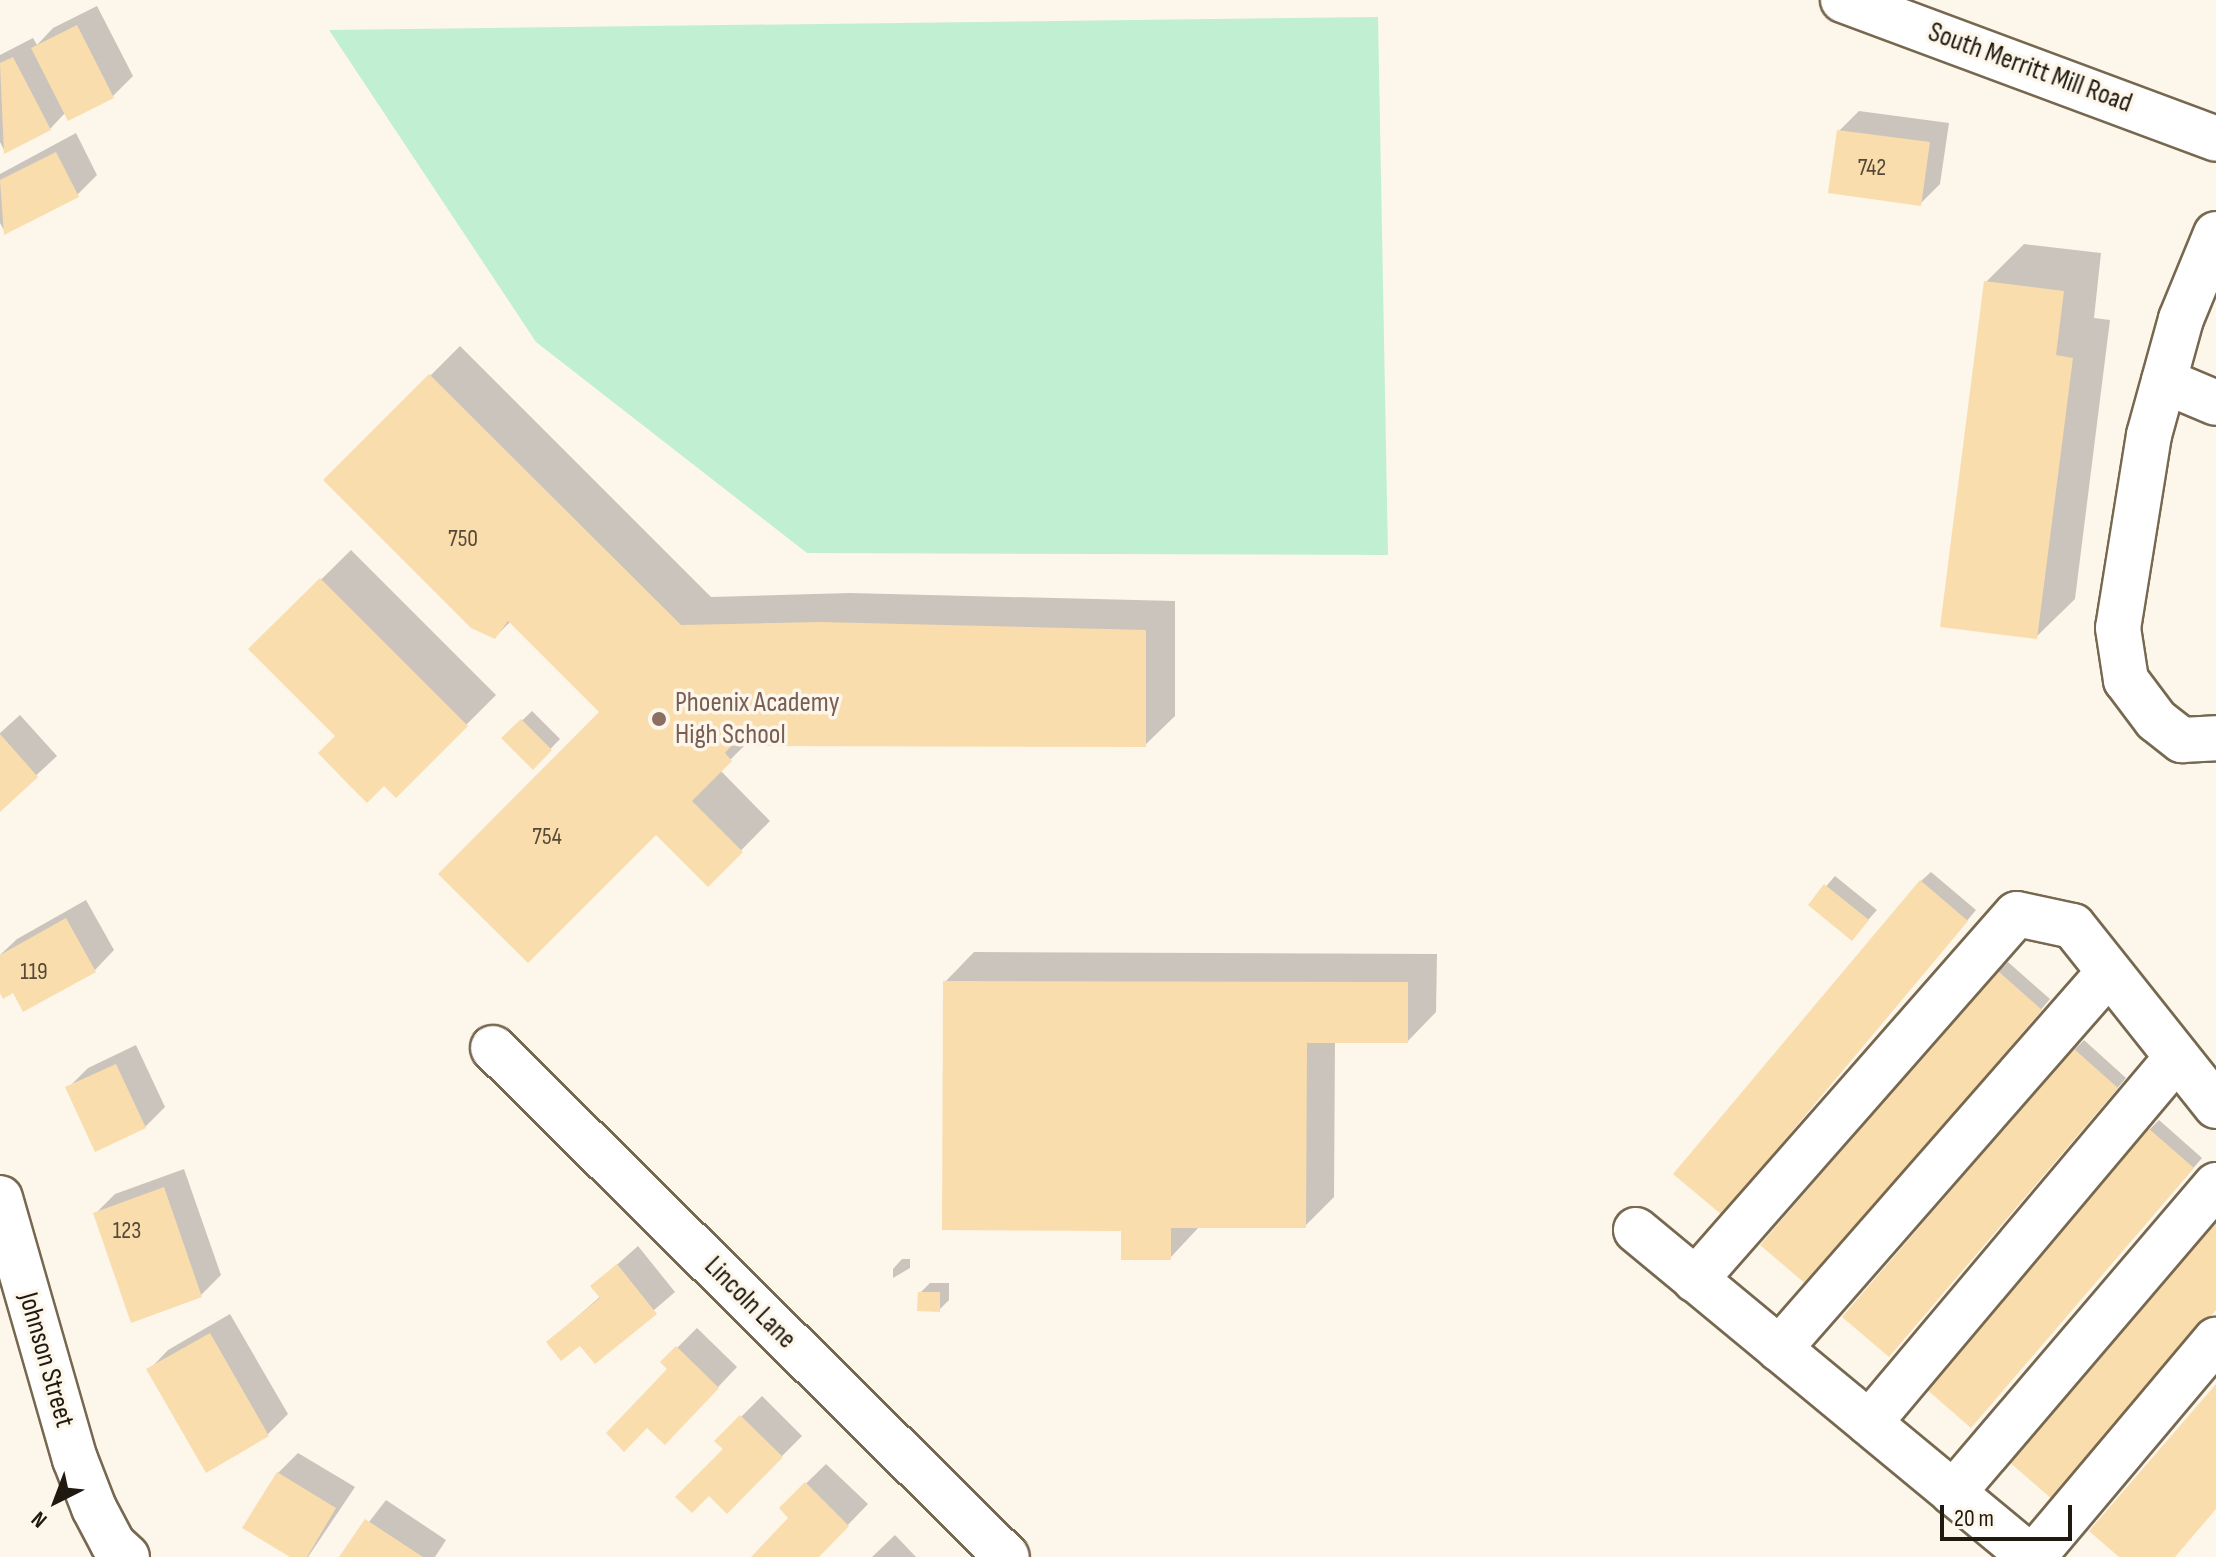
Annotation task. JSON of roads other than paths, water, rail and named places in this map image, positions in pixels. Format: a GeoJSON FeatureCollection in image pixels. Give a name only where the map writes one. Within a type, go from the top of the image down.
{"type":"FeatureCollection","features":[{"type":"Feature","properties":{"kind":"street","name":"South Merritt Mill Road"},"geometry":{"type":"LineString","coordinates":[[1843,0],[2216,139]]}},
{"type":"Feature","properties":{"kind":"street"},"geometry":{"type":"LineString","coordinates":[[2216,234],[2181,319],[2149,435],[2118,628],[2126,680],[2156,720],[2182,740],[2216,738]]}},
{"type":"Feature","properties":{"kind":"street"},"geometry":{"type":"LineString","coordinates":[[2164,381],[2216,403]]}},
{"type":"Feature","properties":{"kind":"street"},"geometry":{"type":"LineString","coordinates":[[1695,1280],[2017,914],[2073,926],[2216,1106]]}},
{"type":"Feature","properties":{"kind":"street"},"geometry":{"type":"LineString","coordinates":[[1779,1349],[2109,972]]}},
{"type":"Feature","properties":{"kind":"street","name":"Lincoln Lane"},"geometry":{"type":"LineString","coordinates":[[493,1048],[1007,1557]]}},
{"type":"Feature","properties":{"kind":"street"},"geometry":{"type":"LineString","coordinates":[[1869,1423],[2177,1057]]}},
{"type":"Feature","properties":{"kind":"street"},"geometry":{"type":"LineString","coordinates":[[1953,1493],[2216,1185]]}},
{"type":"Feature","properties":{"kind":"street","name":"Johnson Street"},"geometry":{"type":"LineString","coordinates":[[0,1198],[75,1459],[94,1508],[113,1544],[127,1557]]}},
{"type":"Feature","properties":{"kind":"street"},"geometry":{"type":"LineString","coordinates":[[1636,1230],[2032,1557],[2216,1340]]}},
{"type":"Feature","properties":{"kind":"place","name":"Phoenix Academy High School"},"geometry":{"type":"Point","coordinates":[659,719]}}]}
